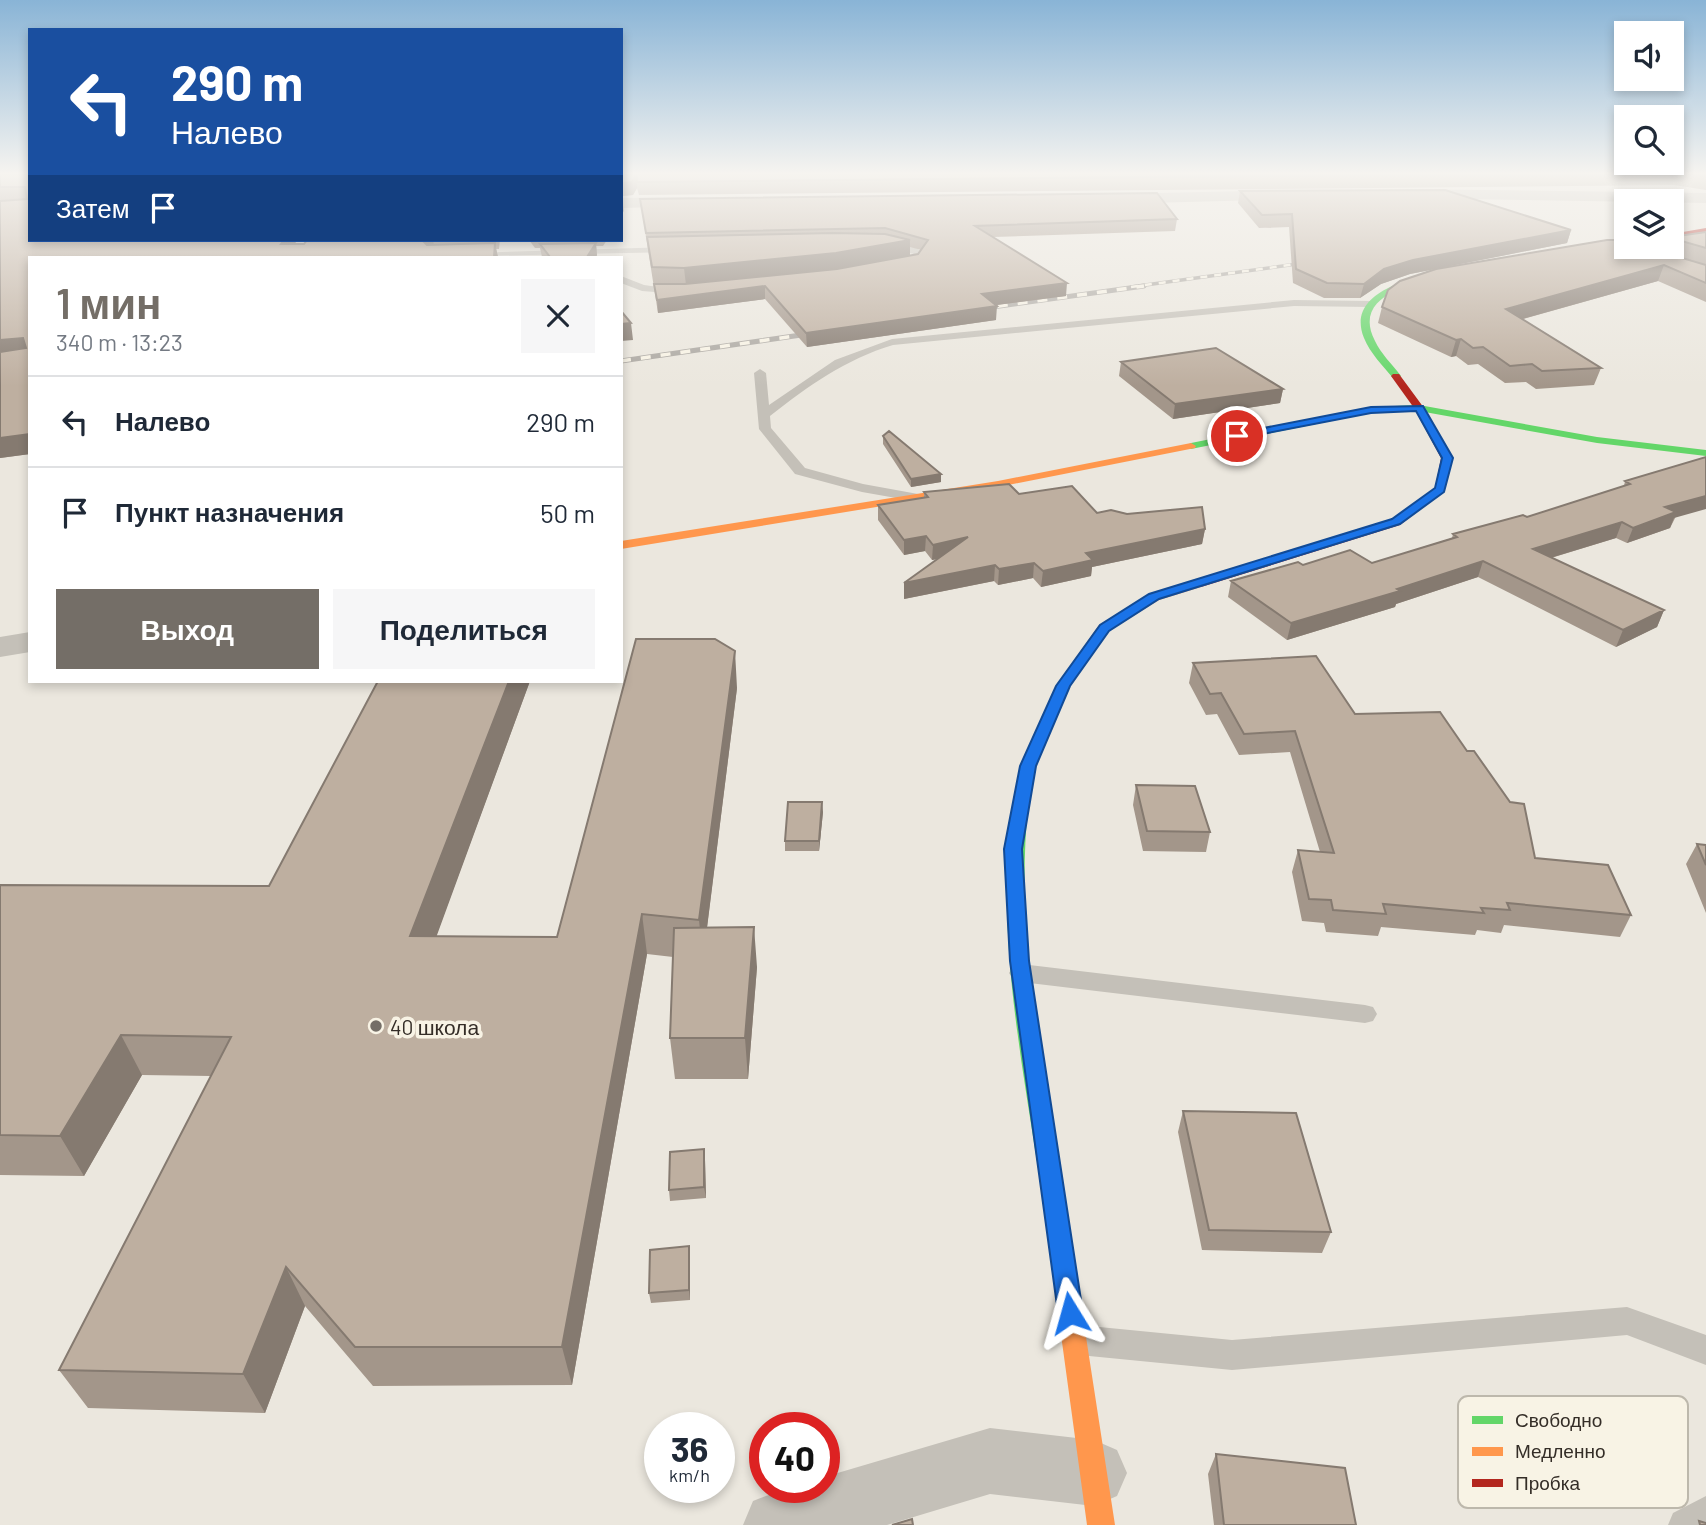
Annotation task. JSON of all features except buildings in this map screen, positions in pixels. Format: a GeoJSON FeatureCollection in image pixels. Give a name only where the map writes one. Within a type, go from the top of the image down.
{"type":"FeatureCollection","features":[{"type":"Feature","properties":{"kind":"street"},"geometry":{"type":"LineString","coordinates":[[777,1525],[990,1461],[1098,1499],[1021,973],[1013,849],[1028,766],[1063,686],[1104,628],[1154,597],[1396,522],[1440,489],[1447,458],[1419,408],[1369,340],[1363,320],[1371,304],[1388,290],[1454,272]]}},
{"type":"Feature","properties":{"kind":"street"},"geometry":{"type":"LineString","coordinates":[[623,545],[914,497],[1371,410],[1419,408],[1597,440],[1706,453]]}},
{"type":"Feature","properties":{"kind":"street"},"geometry":{"type":"LineString","coordinates":[[0,647],[28,642]]}},
{"type":"Feature","properties":{"kind":"lane"},"geometry":{"type":"LineString","coordinates":[[872,245],[911,249],[920,254],[914,262],[894,268]]}},
{"type":"Feature","properties":{"kind":"lane"},"geometry":{"type":"LineString","coordinates":[[541,256],[680,250]]}},
{"type":"Feature","properties":{"kind":"lane"},"geometry":{"type":"LineString","coordinates":[[623,280],[654,290],[692,290]]}},
{"type":"Feature","properties":{"kind":"lane"},"geometry":{"type":"LineString","coordinates":[[763,416],[800,386],[859,351],[892,342],[1294,303],[1371,304]]}},
{"type":"Feature","properties":{"kind":"lane"},"geometry":{"type":"LineString","coordinates":[[760,373],[765,429],[800,471],[862,488],[914,497]]}},
{"type":"Feature","properties":{"kind":"lane"},"geometry":{"type":"LineString","coordinates":[[1021,973],[1365,1014]]}},
{"type":"Feature","properties":{"kind":"lane"},"geometry":{"type":"LineString","coordinates":[[1074,1340],[1232,1355],[1627,1321],[1706,1350]]}},
{"type":"Feature","properties":{"kind":"lane"},"geometry":{"type":"LineString","coordinates":[[1685,1525],[1706,1513]]}},
{"type":"Feature","properties":{"kind":"railway"},"geometry":{"type":"LineString","coordinates":[[1131,287],[1311,262]]}},
{"type":"Feature","properties":{"kind":"railway"},"geometry":{"type":"LineString","coordinates":[[978,309],[1144,286]]}},
{"type":"Feature","properties":{"kind":"railway"},"geometry":{"type":"LineString","coordinates":[[623,361],[815,333]]}},
{"type":"Feature","properties":{"kind":"traffic: fast"},"geometry":{"type":"LineString","coordinates":[[1396,376],[1369,339],[1364,324],[1366,312],[1373,302],[1396,287],[1437,275]]}},
{"type":"Feature","properties":{"kind":"traffic: fast"},"geometry":{"type":"LineString","coordinates":[[1191,446],[1371,410],[1419,408],[1597,440],[1706,453]]}},
{"type":"Feature","properties":{"kind":"traffic: fast"},"geometry":{"type":"LineString","coordinates":[[1020,808],[1015,852],[1017,946],[1028,1042],[1051,1181]]}},
{"type":"Feature","properties":{"kind":"traffic: slow"},"geometry":{"type":"LineString","coordinates":[[623,545],[998,484],[1191,446]]}},
{"type":"Feature","properties":{"kind":"traffic: slow"},"geometry":{"type":"LineString","coordinates":[[1020,808],[1028,766],[1063,686],[1104,628],[1154,597],[1196,584]]}},
{"type":"Feature","properties":{"kind":"traffic: slow"},"geometry":{"type":"LineString","coordinates":[[1051,1181],[1101,1525]]}},
{"type":"Feature","properties":{"kind":"traffic: jam"},"geometry":{"type":"LineString","coordinates":[[1196,584],[1396,522],[1440,489],[1447,458],[1419,408],[1396,376]]}},
{"type":"Feature","properties":{"kind":"place","name":"40 школа"},"geometry":{"type":"Point","coordinates":[376,1026]}},
{"type":"Feature","properties":{"kind":"route"},"geometry":{"type":"LineString","coordinates":[[1070,1313],[1019,961],[1013,849],[1028,766],[1063,686],[1104,628],[1154,597],[1313,545],[1396,522],[1440,489],[1447,458],[1419,408],[1371,410],[1237,436]]}}]}
